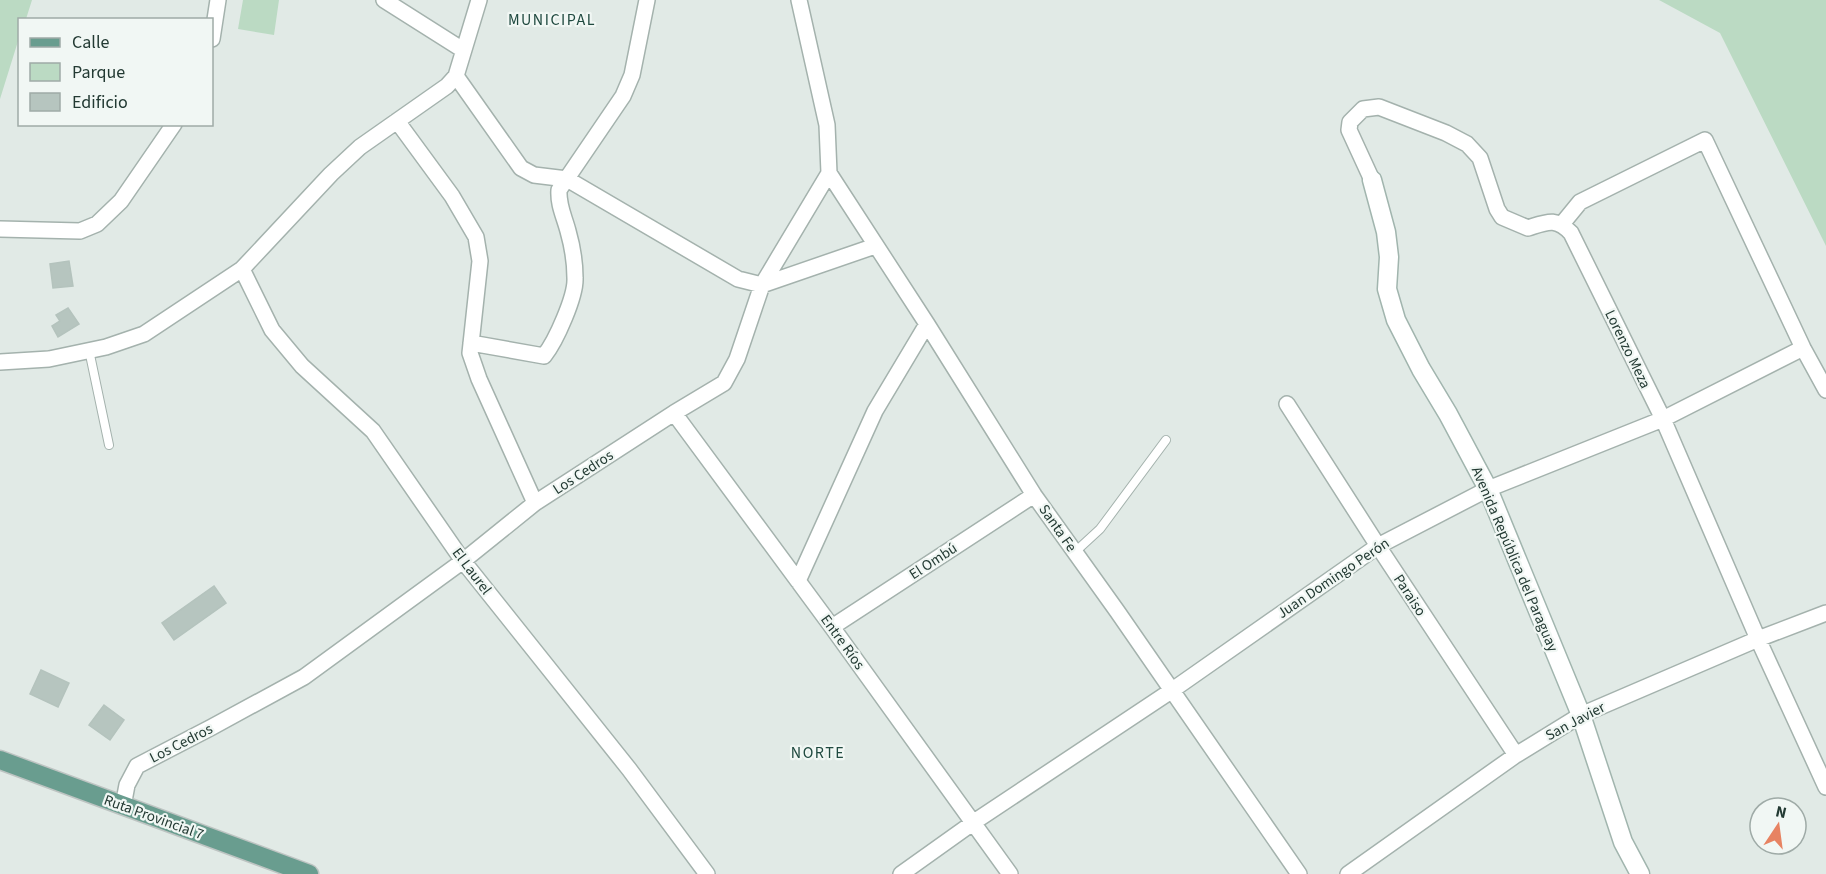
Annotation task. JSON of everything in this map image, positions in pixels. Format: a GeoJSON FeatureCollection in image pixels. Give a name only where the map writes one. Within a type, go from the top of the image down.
{"type":"FeatureCollection","features":[{"type":"Feature","properties":{"kind":"main road","name":"Avenida República del Paraguay"},"geometry":{"type":"LineString","coordinates":[[1372,180],[1386,232],[1389,258],[1387,289],[1396,320],[1488,489],[1581,715],[1623,842],[1640,874]]}},
{"type":"Feature","properties":{"kind":"main road","name":"Ruta Provincial 7"},"geometry":{"type":"LineString","coordinates":[[0,760],[309,874]]}},
{"type":"Feature","properties":{"kind":"street"},"geometry":{"type":"LineString","coordinates":[[213,32],[218,0]]}},
{"type":"Feature","properties":{"kind":"street"},"geometry":{"type":"LineString","coordinates":[[384,0],[463,50]]}},
{"type":"Feature","properties":{"kind":"street"},"geometry":{"type":"LineString","coordinates":[[0,362],[49,359],[144,334],[242,269],[331,174],[360,147],[447,86],[456,76],[479,0]]}},
{"type":"Feature","properties":{"kind":"street"},"geometry":{"type":"LineString","coordinates":[[471,343],[544,356],[553,345],[574,291],[575,278],[569,232],[558,201],[559,190],[623,96],[632,75],[647,0]]}},
{"type":"Feature","properties":{"kind":"street"},"geometry":{"type":"LineString","coordinates":[[799,0],[827,125],[829,173]]}},
{"type":"Feature","properties":{"kind":"street"},"geometry":{"type":"LineString","coordinates":[[456,76],[521,168],[534,175],[567,179],[738,279],[762,285],[875,246]]}},
{"type":"Feature","properties":{"kind":"street"},"geometry":{"type":"LineString","coordinates":[[1372,180],[1348,130],[1350,122],[1363,109],[1378,107],[1446,133],[1467,144],[1480,158],[1497,209],[1502,217],[1528,228],[1548,222],[1562,224],[1580,202],[1705,140],[1803,348],[1826,390]]}},
{"type":"Feature","properties":{"kind":"street"},"geometry":{"type":"LineString","coordinates":[[397,121],[452,196],[476,237],[480,261],[470,353],[479,379],[535,502]]}},
{"type":"Feature","properties":{"kind":"street"},"geometry":{"type":"LineString","coordinates":[[0,229],[80,231],[97,224],[121,201],[173,126]]}},
{"type":"Feature","properties":{"kind":"street","name":"Santa Fe"},"geometry":{"type":"LineString","coordinates":[[829,173],[1034,495],[1299,874]]}},
{"type":"Feature","properties":{"kind":"street","name":"Los Cedros"},"geometry":{"type":"LineString","coordinates":[[123,806],[127,784],[137,766],[304,677],[463,561],[535,502],[724,383],[737,359],[762,285],[829,173]]}},
{"type":"Feature","properties":{"kind":"street","name":"Lorenzo Meza"},"geometry":{"type":"LineString","coordinates":[[1562,224],[1571,233],[1663,419],[1758,639],[1826,787]]}},
{"type":"Feature","properties":{"kind":"street","name":"El Laurel"},"geometry":{"type":"LineString","coordinates":[[242,269],[272,330],[302,366],[373,431],[463,561],[629,769],[707,874]]}},
{"type":"Feature","properties":{"kind":"street"},"geometry":{"type":"LineString","coordinates":[[798,581],[875,411],[927,324]]}},
{"type":"Feature","properties":{"kind":"street","name":"Juan Domingo Perón"},"geometry":{"type":"LineString","coordinates":[[901,874],[1378,546],[1488,489],[1663,419],[1803,348]]}},
{"type":"Feature","properties":{"kind":"street","name":"Paraiso"},"geometry":{"type":"LineString","coordinates":[[1287,404],[1516,755]]}},
{"type":"Feature","properties":{"kind":"street","name":"Entre Ríos"},"geometry":{"type":"LineString","coordinates":[[674,413],[1010,874]]}},
{"type":"Feature","properties":{"kind":"street","name":"El Ombú"},"geometry":{"type":"LineString","coordinates":[[832,627],[1034,495]]}},
{"type":"Feature","properties":{"kind":"street","name":"San Javier"},"geometry":{"type":"LineString","coordinates":[[1348,874],[1516,755],[1581,715],[1758,639],[1826,613]]}},
{"type":"Feature","properties":{"kind":"lane"},"geometry":{"type":"LineString","coordinates":[[89,350],[109,445]]}},
{"type":"Feature","properties":{"kind":"lane"},"geometry":{"type":"LineString","coordinates":[[1075,552],[1100,529],[1166,440]]}},
{"type":"Feature","properties":{"kind":"green space"},"geometry":{"type":"Polygon","coordinates":[[[0,0],[32,0],[26,18],[18,18],[18,41],[0,99],[0,0]]]}},
{"type":"Feature","properties":{"kind":"green space"},"geometry":{"type":"Polygon","coordinates":[[[243,0],[279,0],[274,35],[238,29],[243,0]]]}},
{"type":"Feature","properties":{"kind":"green space"},"geometry":{"type":"Polygon","coordinates":[[[1659,0],[1826,0],[1826,246],[1720,33],[1659,0]]]}},
{"type":"Feature","properties":{"kind":"building"},"geometry":{"type":"Polygon","coordinates":[[[69,261],[73,286],[53,288],[50,264],[69,261]]]}},
{"type":"Feature","properties":{"kind":"building"},"geometry":{"type":"Polygon","coordinates":[[[68,308],[79,324],[58,337],[52,326],[60,321],[56,315],[68,308]]]}},
{"type":"Feature","properties":{"kind":"building"},"geometry":{"type":"Polygon","coordinates":[[[214,586],[226,603],[174,640],[162,623],[214,586]]]}},
{"type":"Feature","properties":{"kind":"building"},"geometry":{"type":"Polygon","coordinates":[[[41,670],[69,683],[58,707],[30,694],[41,670]]]}},
{"type":"Feature","properties":{"kind":"building"},"geometry":{"type":"Polygon","coordinates":[[[104,705],[124,720],[110,740],[89,725],[104,705]]]}},
{"type":"Feature","properties":{"kind":"district","name":"MUNICIPAL"},"geometry":{"type":"Point","coordinates":[552,19]}},
{"type":"Feature","properties":{"kind":"district","name":"NORTE"},"geometry":{"type":"Point","coordinates":[818,752]}}]}
